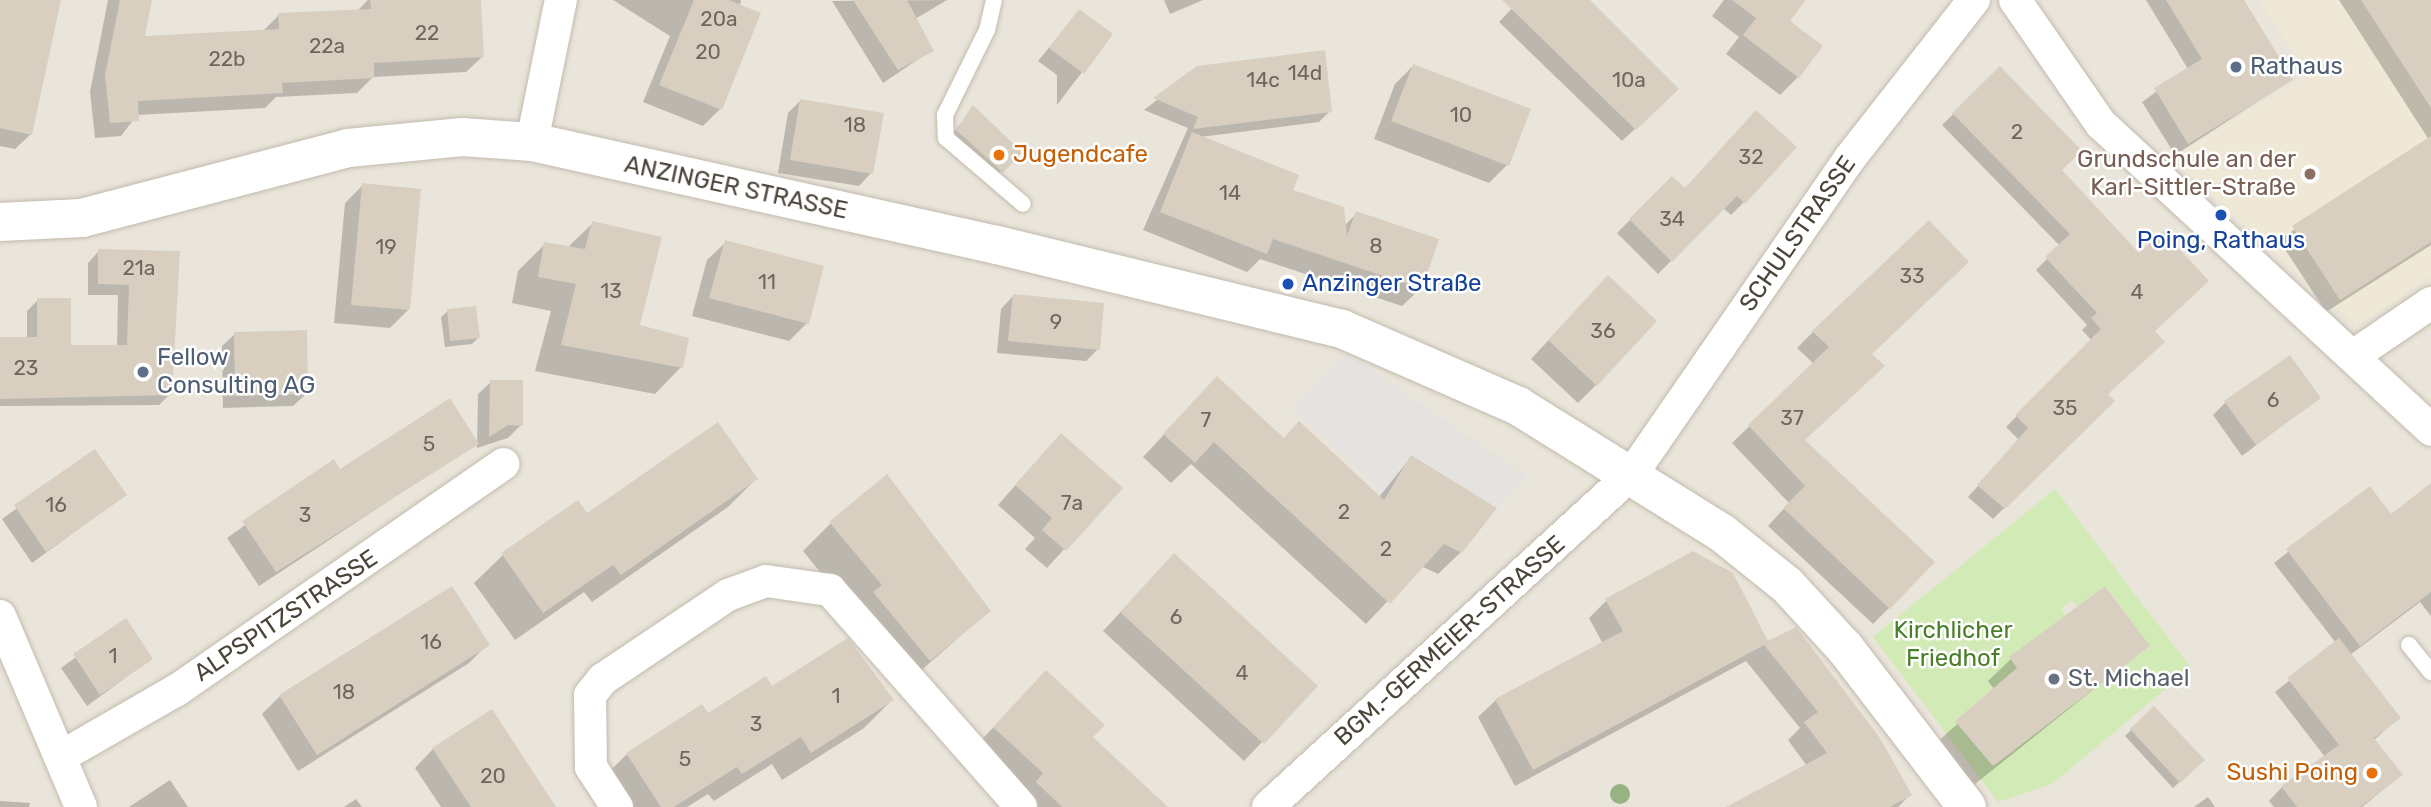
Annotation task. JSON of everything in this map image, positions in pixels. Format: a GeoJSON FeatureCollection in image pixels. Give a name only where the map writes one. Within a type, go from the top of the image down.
{"type":"FeatureCollection","features":[{"type":"Feature","properties":{"kind":"street"},"geometry":{"type":"LineString","coordinates":[[532,142],[561,0]]}},
{"type":"Feature","properties":{"kind":"street","name":"SCHULSTRASSE"},"geometry":{"type":"LineString","coordinates":[[1632,474],[1850,158],[1974,0]]}},
{"type":"Feature","properties":{"kind":"street"},"geometry":{"type":"LineString","coordinates":[[2015,0],[2096,119],[2356,354],[2431,429]]}},
{"type":"Feature","properties":{"kind":"street","name":"ANZINGER STRASSE"},"geometry":{"type":"LineString","coordinates":[[0,222],[41,223],[120,211],[281,163],[403,139],[532,142],[997,245],[1342,329],[1507,400],[1632,474],[1787,585],[1846,648],[1967,807]]}},
{"type":"Feature","properties":{"kind":"street"},"geometry":{"type":"LineString","coordinates":[[2356,354],[2431,303]]}},
{"type":"Feature","properties":{"kind":"street","name":"ALPSPITZSTRASSE"},"geometry":{"type":"LineString","coordinates":[[62,756],[177,690],[503,464]]}},
{"type":"Feature","properties":{"kind":"street","name":"BGM.-GERMEIER-STRASSE"},"geometry":{"type":"LineString","coordinates":[[1268,807],[1632,474]]}},
{"type":"Feature","properties":{"kind":"street"},"geometry":{"type":"LineString","coordinates":[[617,807],[591,767],[590,695],[603,678],[728,595],[766,581],[830,590],[1021,807]]}},
{"type":"Feature","properties":{"kind":"street"},"geometry":{"type":"LineString","coordinates":[[0,616],[62,756],[81,807]]}},
{"type":"Feature","properties":{"kind":"lane"},"geometry":{"type":"LineString","coordinates":[[994,0],[987,30],[945,115],[946,138],[1023,204]]}},
{"type":"Feature","properties":{"kind":"lane"},"geometry":{"type":"LineString","coordinates":[[2409,645],[2431,672]]}},
{"type":"Feature","properties":{"kind":"shaded area"},"geometry":{"type":"Polygon","coordinates":[[[0,0],[2431,0],[2431,807],[0,807],[0,0]]]}},
{"type":"Feature","properties":{"kind":"shaded area","name":"Grundschule an der Karl-Sittler-Straße"},"geometry":{"type":"Polygon","coordinates":[[[2260,0],[2431,0],[2431,276],[2356,326],[2172,158],[2307,75],[2260,0]]]}},
{"type":"Feature","properties":{"kind":"shaded area"},"geometry":{"type":"Polygon","coordinates":[[[1347,354],[1526,476],[1497,508],[1411,455],[1387,496],[1294,409],[1347,354]]]}},
{"type":"Feature","properties":{"kind":"green space","name":"Kirchlicher Friedhof"},"geometry":{"type":"Polygon","coordinates":[[[2055,489],[2191,668],[2052,784],[1998,802],[1873,637],[2055,489]],[[2106,586],[2077,606],[2072,600],[2061,608],[2066,616],[2017,668],[1955,721],[1993,766],[2015,751],[2005,737],[2110,676],[2116,682],[2127,674],[2122,667],[2150,647],[2106,586]]]}},
{"type":"Feature","properties":{"kind":"building"},"geometry":{"type":"Polygon","coordinates":[[[0,0],[61,0],[32,135],[0,128],[0,0]]]}},
{"type":"Feature","properties":{"kind":"building"},"geometry":{"type":"Polygon","coordinates":[[[120,0],[152,0],[145,36],[279,29],[278,13],[371,9],[370,0],[481,0],[484,57],[374,63],[374,78],[282,83],[283,93],[138,101],[139,121],[110,123],[105,75],[120,0]]]}},
{"type":"Feature","properties":{"kind":"building"},"geometry":{"type":"Polygon","coordinates":[[[694,0],[729,0],[761,13],[722,110],[659,85],[694,0]]]}},
{"type":"Feature","properties":{"kind":"building"},"geometry":{"type":"Polygon","coordinates":[[[853,0],[907,0],[934,51],[898,70],[853,0]]]}},
{"type":"Feature","properties":{"kind":"building"},"geometry":{"type":"Polygon","coordinates":[[[1502,0],[1590,0],[1679,89],[1636,130],[1502,0]]]}},
{"type":"Feature","properties":{"kind":"building"},"geometry":{"type":"Polygon","coordinates":[[[1732,0],[1806,0],[1790,21],[1823,46],[1799,78],[1743,35],[1756,18],[1732,0]]]}},
{"type":"Feature","properties":{"kind":"building","name":"Rathaus"},"geometry":{"type":"Polygon","coordinates":[[[2166,0],[2244,0],[2293,80],[2188,144],[2154,88],[2202,59],[2166,0]]]}},
{"type":"Feature","properties":{"kind":"building"},"geometry":{"type":"Polygon","coordinates":[[[2361,0],[2431,0],[2431,108],[2361,0]]]}},
{"type":"Feature","properties":{"kind":"building"},"geometry":{"type":"Polygon","coordinates":[[[1079,9],[1113,34],[1084,74],[1049,48],[1079,9]]]}},
{"type":"Feature","properties":{"kind":"building"},"geometry":{"type":"Polygon","coordinates":[[[1325,50],[1332,112],[1193,129],[1198,117],[1153,98],[1197,66],[1325,50]]]}},
{"type":"Feature","properties":{"kind":"building"},"geometry":{"type":"Polygon","coordinates":[[[1413,64],[1531,109],[1509,166],[1391,121],[1413,64]]]}},
{"type":"Feature","properties":{"kind":"building"},"geometry":{"type":"Polygon","coordinates":[[[2000,66],[2082,151],[2062,170],[2139,253],[2163,231],[2209,281],[2155,331],[2165,342],[2108,394],[2115,401],[2005,509],[1977,485],[2028,428],[2015,415],[2101,329],[2091,318],[2097,313],[2045,257],[2070,234],[1952,113],[2000,66]]]}},
{"type":"Feature","properties":{"kind":"building"},"geometry":{"type":"Polygon","coordinates":[[[800,99],[884,113],[873,174],[790,160],[800,99]]]}},
{"type":"Feature","properties":{"kind":"building"},"geometry":{"type":"Polygon","coordinates":[[[973,105],[1022,152],[1003,173],[956,130],[973,105]]]}},
{"type":"Feature","properties":{"kind":"building"},"geometry":{"type":"Polygon","coordinates":[[[1756,110],[1797,147],[1745,204],[1737,196],[1672,262],[1629,219],[1672,176],[1685,188],[1756,110]]]}},
{"type":"Feature","properties":{"kind":"building"},"geometry":{"type":"Polygon","coordinates":[[[1192,132],[1299,175],[1293,190],[1344,207],[1347,236],[1356,211],[1439,239],[1422,289],[1273,239],[1267,254],[1160,212],[1192,132]]]}},
{"type":"Feature","properties":{"kind":"building"},"geometry":{"type":"Polygon","coordinates":[[[2431,136],[2431,242],[2340,300],[2292,226],[2431,136]]]}},
{"type":"Feature","properties":{"kind":"building"},"geometry":{"type":"Polygon","coordinates":[[[362,183],[421,189],[410,310],[351,305],[362,183]]]}},
{"type":"Feature","properties":{"kind":"building"},"geometry":{"type":"Polygon","coordinates":[[[1929,220],[1969,262],[1872,354],[1885,366],[1805,440],[1935,562],[1890,609],[1783,508],[1805,486],[1748,425],[1829,347],[1812,331],[1929,220]]]}},
{"type":"Feature","properties":{"kind":"building"},"geometry":{"type":"Polygon","coordinates":[[[592,221],[662,237],[640,325],[689,338],[683,368],[561,345],[576,284],[538,277],[544,242],[585,249],[592,221]]]}},
{"type":"Feature","properties":{"kind":"building"},"geometry":{"type":"Polygon","coordinates":[[[725,240],[824,266],[809,324],[709,298],[725,240]]]}},
{"type":"Feature","properties":{"kind":"building"},"geometry":{"type":"Polygon","coordinates":[[[98,249],[180,251],[172,395],[0,399],[0,337],[37,337],[37,298],[71,298],[71,345],[127,345],[129,285],[98,284],[98,249]]]}},
{"type":"Feature","properties":{"kind":"building"},"geometry":{"type":"Polygon","coordinates":[[[1608,275],[1657,321],[1597,386],[1548,340],[1608,275]]]}},
{"type":"Feature","properties":{"kind":"building"},"geometry":{"type":"Polygon","coordinates":[[[1013,294],[1104,303],[1100,350],[1008,341],[1013,294]]]}},
{"type":"Feature","properties":{"kind":"building"},"geometry":{"type":"Polygon","coordinates":[[[476,306],[480,338],[450,341],[447,309],[476,306]]]}},
{"type":"Feature","properties":{"kind":"building"},"geometry":{"type":"Polygon","coordinates":[[[307,330],[308,394],[235,396],[234,332],[307,330]]]}},
{"type":"Feature","properties":{"kind":"building"},"geometry":{"type":"Polygon","coordinates":[[[2290,355],[2321,398],[2256,445],[2224,401],[2290,355]]]}},
{"type":"Feature","properties":{"kind":"building"},"geometry":{"type":"Polygon","coordinates":[[[1217,376],[1284,438],[1299,421],[1384,500],[1411,455],[1497,508],[1462,553],[1444,544],[1390,604],[1214,442],[1195,463],[1163,434],[1217,376]]]}},
{"type":"Feature","properties":{"kind":"building"},"geometry":{"type":"Polygon","coordinates":[[[490,380],[523,380],[523,426],[508,425],[489,437],[490,380]]]}},
{"type":"Feature","properties":{"kind":"building"},"geometry":{"type":"Polygon","coordinates":[[[450,398],[479,444],[276,572],[242,521],[334,459],[340,469],[450,398]]]}},
{"type":"Feature","properties":{"kind":"building"},"geometry":{"type":"Polygon","coordinates":[[[718,422],[758,479],[621,575],[613,565],[543,613],[501,553],[578,500],[587,513],[718,422]]]}},
{"type":"Feature","properties":{"kind":"building"},"geometry":{"type":"Polygon","coordinates":[[[1061,433],[1123,488],[1066,551],[1042,530],[1052,518],[1015,485],[1061,433]]]}},
{"type":"Feature","properties":{"kind":"building"},"geometry":{"type":"Polygon","coordinates":[[[95,449],[127,495],[46,552],[14,505],[95,449]]]}},
{"type":"Feature","properties":{"kind":"building"},"geometry":{"type":"Polygon","coordinates":[[[887,474],[991,611],[930,661],[873,592],[882,585],[829,522],[887,474]]]}},
{"type":"Feature","properties":{"kind":"building"},"geometry":{"type":"Polygon","coordinates":[[[2431,483],[2431,592],[2360,646],[2286,549],[2370,486],[2391,514],[2431,483]]]}},
{"type":"Feature","properties":{"kind":"building"},"geometry":{"type":"Polygon","coordinates":[[[1693,551],[1733,573],[1768,641],[1796,627],[1880,738],[1912,795],[1890,807],[1726,807],[1827,753],[1804,722],[1818,712],[1764,645],[1533,770],[1495,699],[1623,631],[1605,599],[1693,551]]]}},
{"type":"Feature","properties":{"kind":"building"},"geometry":{"type":"Polygon","coordinates":[[[1174,553],[1318,686],[1264,744],[1120,612],[1174,553]]]}},
{"type":"Feature","properties":{"kind":"building"},"geometry":{"type":"Polygon","coordinates":[[[452,586],[490,645],[317,755],[279,695],[452,586]]]}},
{"type":"Feature","properties":{"kind":"building","name":"St. Michael"},"geometry":{"type":"Polygon","coordinates":[[[2105,586],[2150,646],[1993,766],[1955,721],[2017,668],[2009,657],[2105,586]]]}},
{"type":"Feature","properties":{"kind":"building"},"geometry":{"type":"Polygon","coordinates":[[[126,618],[153,659],[100,695],[73,654],[126,618]]]}},
{"type":"Feature","properties":{"kind":"building"},"geometry":{"type":"Polygon","coordinates":[[[848,638],[894,700],[811,753],[801,737],[742,774],[737,767],[674,807],[661,807],[626,753],[702,704],[708,713],[766,676],[772,686],[848,638]]]}},
{"type":"Feature","properties":{"kind":"building"},"geometry":{"type":"Polygon","coordinates":[[[2339,638],[2401,718],[2374,738],[2403,775],[2360,807],[2297,807],[2281,786],[2339,745],[2287,678],[2339,638]]]}},
{"type":"Feature","properties":{"kind":"building"},"geometry":{"type":"Polygon","coordinates":[[[1046,670],[1105,725],[1093,737],[1168,807],[1062,807],[1036,782],[1043,773],[993,727],[1046,670]]]}},
{"type":"Feature","properties":{"kind":"building"},"geometry":{"type":"Polygon","coordinates":[[[2154,706],[2205,760],[2180,783],[2130,729],[2154,706]]]}},
{"type":"Feature","properties":{"kind":"building"},"geometry":{"type":"Polygon","coordinates":[[[492,709],[556,807],[471,807],[432,748],[492,709]]]}},
{"type":"Feature","properties":{"kind":"place","name":"Rathaus"},"geometry":{"type":"Point","coordinates":[2236,67]}},
{"type":"Feature","properties":{"kind":"place","name":"Jugendcafe"},"geometry":{"type":"Point","coordinates":[999,155]}},
{"type":"Feature","properties":{"kind":"place","name":"Grundschule an der Karl-Sittler-Straße"},"geometry":{"type":"Point","coordinates":[2310,174]}},
{"type":"Feature","properties":{"kind":"place","name":"Poing, Rathaus"},"geometry":{"type":"Point","coordinates":[2221,215]}},
{"type":"Feature","properties":{"kind":"place","name":"Anzinger Straße"},"geometry":{"type":"Point","coordinates":[1288,284]}},
{"type":"Feature","properties":{"kind":"place","name":"Fellow Consulting AG"},"geometry":{"type":"Point","coordinates":[143,372]}},
{"type":"Feature","properties":{"kind":"place","name":"St. Michael"},"geometry":{"type":"Point","coordinates":[2054,679]}},
{"type":"Feature","properties":{"kind":"place","name":"Sushi Poing"},"geometry":{"type":"Point","coordinates":[2372,773]}}]}
